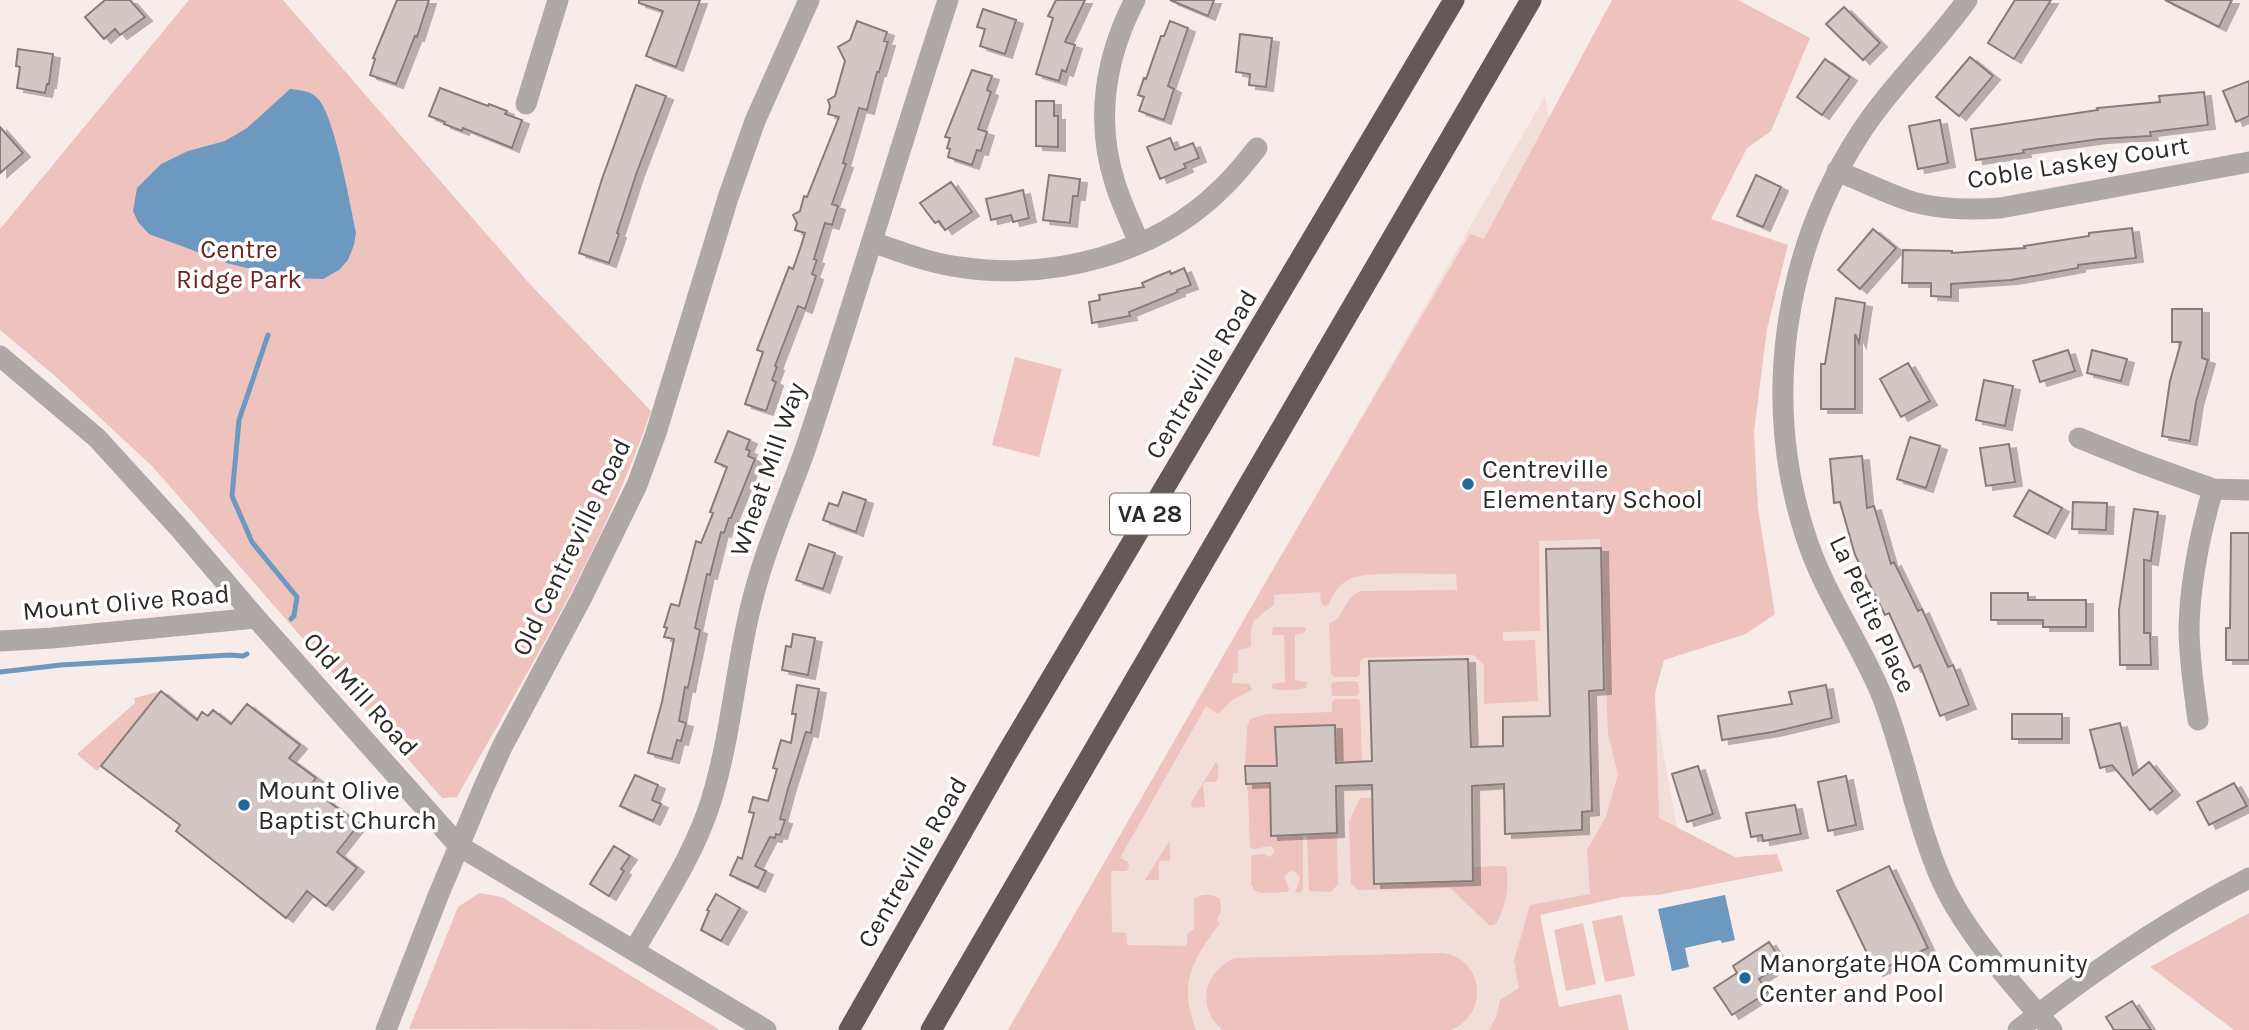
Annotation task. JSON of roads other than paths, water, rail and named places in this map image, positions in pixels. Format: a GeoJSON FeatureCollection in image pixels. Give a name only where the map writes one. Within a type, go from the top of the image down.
{"type":"FeatureCollection","features":[{"type":"Feature","properties":{"kind":"highway","name":"Centreville Road"},"geometry":{"type":"LineString","coordinates":[[849,1030],[993,776],[1454,0]]}},
{"type":"Feature","properties":{"kind":"highway","name":"VA 28"},"geometry":{"type":"LineString","coordinates":[[930,1030],[1531,0]]}},
{"type":"Feature","properties":{"kind":"street"},"geometry":{"type":"LineString","coordinates":[[526,104],[558,0]]}},
{"type":"Feature","properties":{"kind":"street","name":"Old Centreville Road"},"geometry":{"type":"LineString","coordinates":[[386,1030],[459,846],[502,747],[582,597],[637,485],[755,121],[809,0]]}},
{"type":"Feature","properties":{"kind":"street"},"geometry":{"type":"LineString","coordinates":[[1135,0],[1123,22],[1114,48],[1105,87],[1104,112],[1111,169],[1139,243]]}},
{"type":"Feature","properties":{"kind":"street","name":"La Petite Place"},"geometry":{"type":"LineString","coordinates":[[1967,0],[1860,133],[1837,171],[1810,235],[1797,280],[1783,365],[1783,409],[1794,496],[1805,535],[1821,575],[1881,695],[1897,739],[1925,840],[1941,880],[1969,926],[2012,984],[2045,1022]]}},
{"type":"Feature","properties":{"kind":"street","name":"Wheat Mill Way"},"geometry":{"type":"LineString","coordinates":[[634,951],[684,863],[711,802],[725,751],[740,650],[757,583],[806,446],[872,242],[941,2]]}},
{"type":"Feature","properties":{"kind":"street"},"geometry":{"type":"LineString","coordinates":[[872,242],[929,261],[986,270],[1051,268],[1084,262],[1139,243],[1177,223],[1222,189],[1257,148]]}},
{"type":"Feature","properties":{"kind":"street","name":"Coble Laskey Court"},"geometry":{"type":"LineString","coordinates":[[1837,171],[1914,202],[1970,210],[2000,208],[2249,162]]}},
{"type":"Feature","properties":{"kind":"street","name":"Old Mill Road"},"geometry":{"type":"LineString","coordinates":[[0,356],[97,438],[459,846],[766,1030]]}},
{"type":"Feature","properties":{"kind":"street"},"geometry":{"type":"LineString","coordinates":[[2079,438],[2213,489],[2249,490]]}},
{"type":"Feature","properties":{"kind":"street"},"geometry":{"type":"LineString","coordinates":[[2198,720],[2189,631],[2190,597],[2198,547],[2213,489]]}},
{"type":"Feature","properties":{"kind":"street","name":"Mount Olive Road"},"geometry":{"type":"LineString","coordinates":[[0,641],[256,618]]}},
{"type":"Feature","properties":{"kind":"street"},"geometry":{"type":"LineString","coordinates":[[2018,1030],[2045,1022],[2106,963],[2168,922],[2249,878]]}},
{"type":"Feature","properties":{"kind":"water"},"geometry":{"type":"Polygon","coordinates":[[[290,89],[310,93],[319,100],[336,143],[356,232],[348,260],[339,270],[323,279],[291,278],[230,264],[149,234],[138,222],[133,211],[137,188],[161,164],[188,151],[225,141],[247,128],[290,89]]]}},
{"type":"Feature","properties":{"kind":"water"},"geometry":{"type":"Polygon","coordinates":[[[1725,895],[1735,940],[1722,943],[1720,940],[1685,948],[1689,967],[1672,971],[1658,909],[1725,895]]]}},
{"type":"Feature","properties":{"kind":"waterway"},"geometry":{"type":"LineString","coordinates":[[268,335],[239,420],[232,496],[252,542],[297,597],[294,616],[291,619]]}},
{"type":"Feature","properties":{"kind":"waterway"},"geometry":{"type":"LineString","coordinates":[[0,672],[61,665],[247,654]]}},
{"type":"Feature","properties":{"kind":"place","name":"Centreville Elementary School"},"geometry":{"type":"Point","coordinates":[1468,484]}},
{"type":"Feature","properties":{"kind":"place","name":"Mount Olive Baptist Church"},"geometry":{"type":"Point","coordinates":[244,805]}},
{"type":"Feature","properties":{"kind":"place","name":"Manorgate HOA Community Center and Pool"},"geometry":{"type":"Point","coordinates":[1745,978]}},
{"type":"Feature","properties":{"kind":"park label","name":"Centre Ridge Park"},"geometry":{"type":"Point","coordinates":[239,264]}}]}
